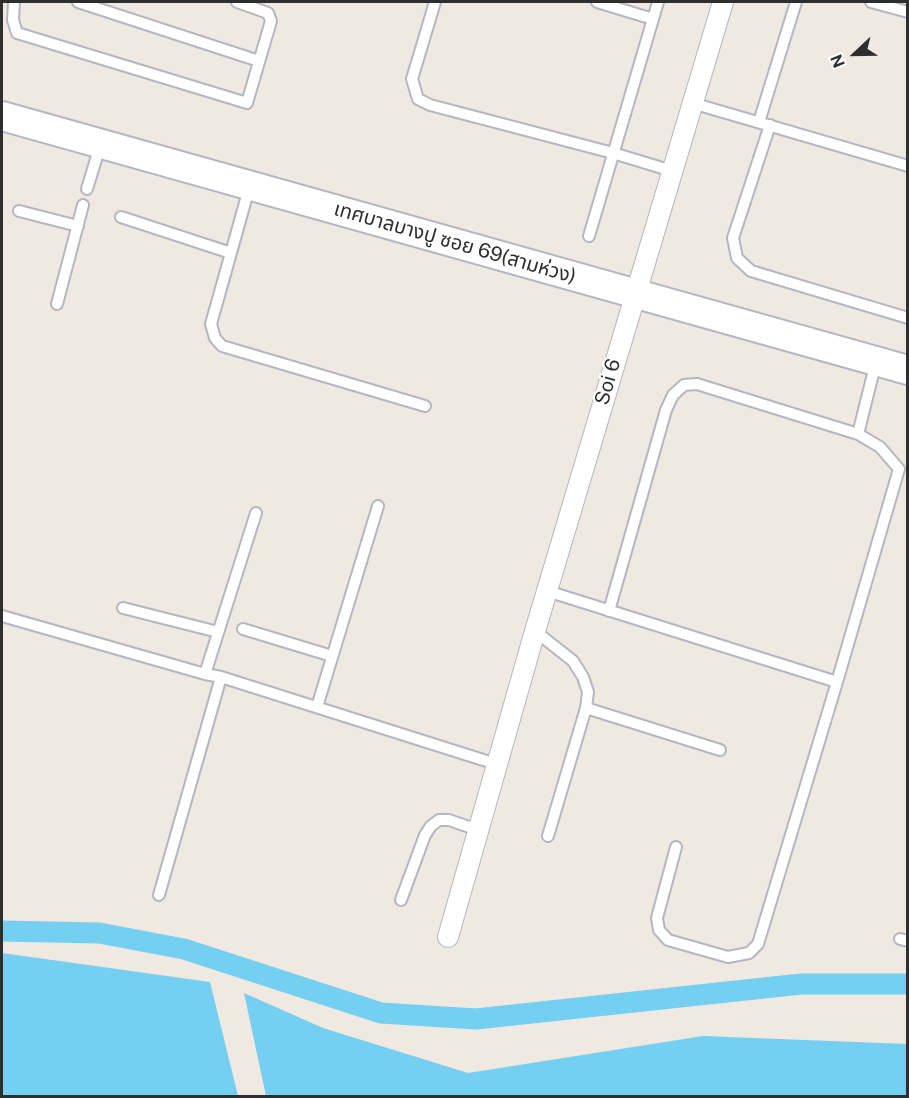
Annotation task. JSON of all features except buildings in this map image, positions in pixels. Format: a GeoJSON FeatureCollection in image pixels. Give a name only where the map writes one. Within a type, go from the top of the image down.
{"type":"FeatureCollection","features":[{"type":"Feature","properties":{"kind":"street","name":"Soi 6"},"geometry":{"type":"LineString","coordinates":[[448,937],[535,631],[723,2]]}},
{"type":"Feature","properties":{"kind":"street","name":"เทศบาลบางปู ซอย 69(สามห่วง)"},"geometry":{"type":"LineString","coordinates":[[2,116],[908,370]]}},
{"type":"Feature","properties":{"kind":"lane"},"geometry":{"type":"LineString","coordinates":[[14,2],[13,20],[17,33],[247,104],[271,21],[268,13],[237,2]]}},
{"type":"Feature","properties":{"kind":"lane"},"geometry":{"type":"LineString","coordinates":[[78,2],[259,61]]}},
{"type":"Feature","properties":{"kind":"lane"},"geometry":{"type":"LineString","coordinates":[[435,2],[412,79],[418,99],[430,105],[672,171]]}},
{"type":"Feature","properties":{"kind":"lane"},"geometry":{"type":"LineString","coordinates":[[597,2],[653,19]]}},
{"type":"Feature","properties":{"kind":"lane"},"geometry":{"type":"LineString","coordinates":[[589,236],[658,2]]}},
{"type":"Feature","properties":{"kind":"lane"},"geometry":{"type":"LineString","coordinates":[[796,2],[733,238],[737,258],[751,271],[908,318]]}},
{"type":"Feature","properties":{"kind":"lane"},"geometry":{"type":"LineString","coordinates":[[871,2],[908,12]]}},
{"type":"Feature","properties":{"kind":"lane"},"geometry":{"type":"LineString","coordinates":[[692,102],[908,166]]}},
{"type":"Feature","properties":{"kind":"lane"},"geometry":{"type":"LineString","coordinates":[[87,189],[101,143]]}},
{"type":"Feature","properties":{"kind":"lane"},"geometry":{"type":"LineString","coordinates":[[250,185],[211,324],[215,338],[222,346],[425,406]]}},
{"type":"Feature","properties":{"kind":"lane"},"geometry":{"type":"LineString","coordinates":[[57,304],[83,205]]}},
{"type":"Feature","properties":{"kind":"lane"},"geometry":{"type":"LineString","coordinates":[[19,211],[78,226]]}},
{"type":"Feature","properties":{"kind":"lane"},"geometry":{"type":"LineString","coordinates":[[121,217],[231,253]]}},
{"type":"Feature","properties":{"kind":"lane"},"geometry":{"type":"LineString","coordinates":[[858,434],[877,360]]}},
{"type":"Feature","properties":{"kind":"lane"},"geometry":{"type":"LineString","coordinates":[[609,611],[666,410],[673,394],[684,385],[697,384],[858,434],[880,447],[903,470],[758,944],[749,953],[728,957],[668,940],[659,930],[657,918],[676,847]]}},
{"type":"Feature","properties":{"kind":"lane"},"geometry":{"type":"LineString","coordinates":[[316,707],[378,506]]}},
{"type":"Feature","properties":{"kind":"lane"},"geometry":{"type":"LineString","coordinates":[[205,674],[256,513]]}},
{"type":"Feature","properties":{"kind":"lane"},"geometry":{"type":"LineString","coordinates":[[547,591],[837,682]]}},
{"type":"Feature","properties":{"kind":"lane"},"geometry":{"type":"LineString","coordinates":[[123,608],[218,632]]}},
{"type":"Feature","properties":{"kind":"lane"},"geometry":{"type":"LineString","coordinates":[[2,616],[221,677],[496,764]]}},
{"type":"Feature","properties":{"kind":"lane"},"geometry":{"type":"LineString","coordinates":[[243,629],[332,656]]}},
{"type":"Feature","properties":{"kind":"lane"},"geometry":{"type":"LineString","coordinates":[[535,631],[573,662],[583,677],[588,692],[586,708],[548,836]]}},
{"type":"Feature","properties":{"kind":"lane"},"geometry":{"type":"LineString","coordinates":[[159,895],[221,677]]}},
{"type":"Feature","properties":{"kind":"lane"},"geometry":{"type":"LineString","coordinates":[[586,708],[720,750]]}},
{"type":"Feature","properties":{"kind":"lane"},"geometry":{"type":"LineString","coordinates":[[401,900],[425,835],[431,826],[439,820],[449,820],[478,830]]}},
{"type":"Feature","properties":{"kind":"water"},"geometry":{"type":"Polygon","coordinates":[[[2,953],[210,982],[238,1096],[2,1096],[2,953]]]}},
{"type":"Feature","properties":{"kind":"water"},"geometry":{"type":"Polygon","coordinates":[[[244,993],[323,1028],[468,1073],[703,1036],[907,1044],[907,1096],[266,1096],[244,993]]]}},
{"type":"Feature","properties":{"kind":"waterway"},"geometry":{"type":"LineString","coordinates":[[2,931],[99,933],[184,949],[381,1013],[476,1019],[801,984],[908,984]]}}]}
